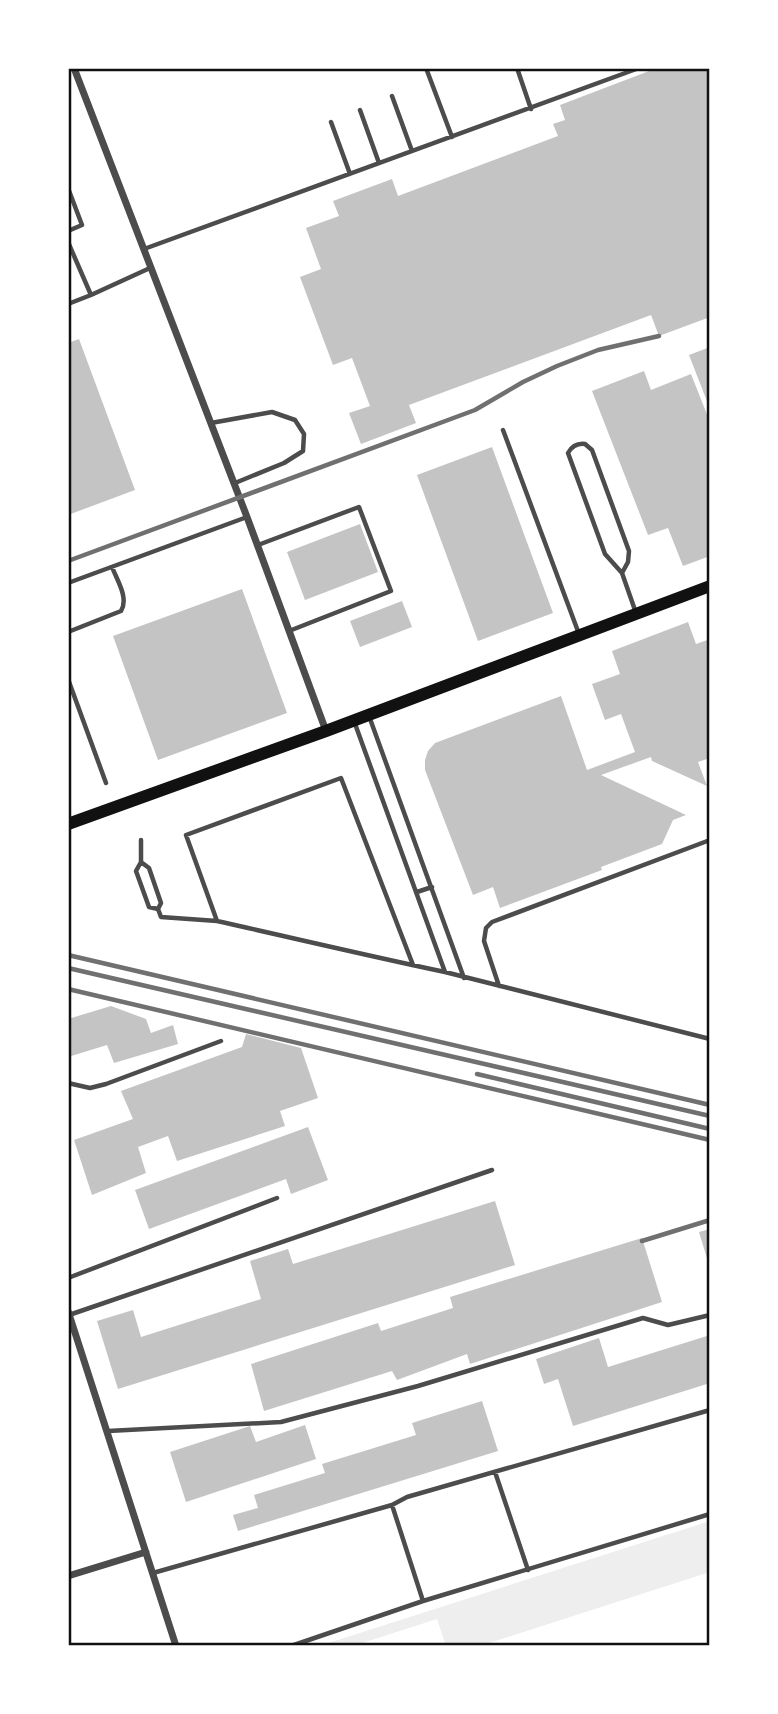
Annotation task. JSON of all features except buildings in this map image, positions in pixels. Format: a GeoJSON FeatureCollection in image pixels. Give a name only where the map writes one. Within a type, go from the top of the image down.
{"type":"FeatureCollection","features":[{"type":"Feature","properties":{"kind":"main road"},"geometry":{"type":"LineString","coordinates":[[68,824],[354,721],[710,586]]}},
{"type":"Feature","properties":{"kind":"street"},"geometry":{"type":"LineString","coordinates":[[74,68],[247,517],[326,731]]}},
{"type":"Feature","properties":{"kind":"street"},"geometry":{"type":"LineString","coordinates":[[69,1313],[176,1646]]}},
{"type":"Feature","properties":{"kind":"street"},"geometry":{"type":"LineString","coordinates":[[68,1576],[145,1552]]}},
{"type":"Feature","properties":{"kind":"lane"},"geometry":{"type":"LineString","coordinates":[[426,68],[452,137]]}},
{"type":"Feature","properties":{"kind":"lane"},"geometry":{"type":"LineString","coordinates":[[517,68],[531,108]]}},
{"type":"Feature","properties":{"kind":"lane"},"geometry":{"type":"LineString","coordinates":[[144,249],[639,68]]}},
{"type":"Feature","properties":{"kind":"lane"},"geometry":{"type":"LineString","coordinates":[[392,96],[411,151]]}},
{"type":"Feature","properties":{"kind":"lane"},"geometry":{"type":"LineString","coordinates":[[360,110],[379,163]]}},
{"type":"Feature","properties":{"kind":"lane"},"geometry":{"type":"LineString","coordinates":[[331,122],[349,174]]}},
{"type":"Feature","properties":{"kind":"lane"},"geometry":{"type":"LineString","coordinates":[[68,188],[82,225],[68,231]]}},
{"type":"Feature","properties":{"kind":"lane"},"geometry":{"type":"LineString","coordinates":[[68,242],[91,295]]}},
{"type":"Feature","properties":{"kind":"lane"},"geometry":{"type":"LineString","coordinates":[[68,304],[151,268]]}},
{"type":"Feature","properties":{"kind":"lane"},"geometry":{"type":"LineString","coordinates":[[211,423],[272,412],[295,419],[304,434],[303,451],[284,464],[234,483]]}},
{"type":"Feature","properties":{"kind":"lane"},"geometry":{"type":"LineString","coordinates":[[503,430],[580,635]]}},
{"type":"Feature","properties":{"kind":"lane"},"geometry":{"type":"LineString","coordinates":[[622,573],[628,562],[629,551],[592,450],[579,443],[571,447],[568,453],[605,554],[622,573],[636,614]]}},
{"type":"Feature","properties":{"kind":"lane"},"geometry":{"type":"LineString","coordinates":[[257,546],[359,507],[391,591],[289,631]]}},
{"type":"Feature","properties":{"kind":"lane"},"geometry":{"type":"LineString","coordinates":[[68,583],[247,517]]}},
{"type":"Feature","properties":{"kind":"lane"},"geometry":{"type":"LineString","coordinates":[[68,632],[121,611],[124,599],[112,567]]}},
{"type":"Feature","properties":{"kind":"lane"},"geometry":{"type":"LineString","coordinates":[[68,679],[106,783]]}},
{"type":"Feature","properties":{"kind":"lane"},"geometry":{"type":"LineString","coordinates":[[368,715],[464,979]]}},
{"type":"Feature","properties":{"kind":"lane"},"geometry":{"type":"LineString","coordinates":[[354,721],[445,972]]}},
{"type":"Feature","properties":{"kind":"lane"},"geometry":{"type":"LineString","coordinates":[[217,921],[186,835],[341,778],[413,965]]}},
{"type":"Feature","properties":{"kind":"lane"},"geometry":{"type":"LineString","coordinates":[[141,840],[141,862],[136,871],[149,907],[158,909]]}},
{"type":"Feature","properties":{"kind":"lane"},"geometry":{"type":"LineString","coordinates":[[500,986],[484,941],[485,928],[492,922],[710,840]]}},
{"type":"Feature","properties":{"kind":"lane"},"geometry":{"type":"LineString","coordinates":[[141,862],[149,868],[161,903],[158,909],[161,917],[217,921],[445,972],[464,979],[710,1039]]}},
{"type":"Feature","properties":{"kind":"lane"},"geometry":{"type":"LineString","coordinates":[[417,892],[432,887]]}},
{"type":"Feature","properties":{"kind":"lane"},"geometry":{"type":"LineString","coordinates":[[68,1083],[90,1088],[106,1084],[221,1041]]}},
{"type":"Feature","properties":{"kind":"lane"},"geometry":{"type":"LineString","coordinates":[[69,1313],[492,1170]]}},
{"type":"Feature","properties":{"kind":"lane"},"geometry":{"type":"LineString","coordinates":[[68,1278],[277,1198]]}},
{"type":"Feature","properties":{"kind":"lane"},"geometry":{"type":"LineString","coordinates":[[107,1431],[281,1422],[418,1386],[643,1318],[668,1325],[710,1315]]}},
{"type":"Feature","properties":{"kind":"lane"},"geometry":{"type":"LineString","coordinates":[[153,1573],[710,1410]]}},
{"type":"Feature","properties":{"kind":"lane"},"geometry":{"type":"LineString","coordinates":[[495,1472],[528,1570]]}},
{"type":"Feature","properties":{"kind":"lane"},"geometry":{"type":"LineString","coordinates":[[392,1505],[423,1601]]}},
{"type":"Feature","properties":{"kind":"lane"},"geometry":{"type":"LineString","coordinates":[[291,1646],[423,1601],[710,1514]]}},
{"type":"Feature","properties":{"kind":"shaded area"},"geometry":{"type":"Polygon","coordinates":[[[710,1521],[710,1572],[480,1646],[446,1646],[437,1619],[353,1646],[319,1646],[710,1521]]]}},
{"type":"Feature","properties":{"kind":"railway"},"geometry":{"type":"LineString","coordinates":[[68,561],[475,410],[523,382],[598,350],[659,336]]}},
{"type":"Feature","properties":{"kind":"railway"},"geometry":{"type":"LineString","coordinates":[[68,955],[710,1105]]}},
{"type":"Feature","properties":{"kind":"railway"},"geometry":{"type":"LineString","coordinates":[[68,968],[710,1116]]}},
{"type":"Feature","properties":{"kind":"railway"},"geometry":{"type":"LineString","coordinates":[[68,989],[710,1140]]}},
{"type":"Feature","properties":{"kind":"railway"},"geometry":{"type":"LineString","coordinates":[[477,1074],[710,1129]]}},
{"type":"Feature","properties":{"kind":"railway"},"geometry":{"type":"LineString","coordinates":[[642,1241],[710,1220]]}}]}
